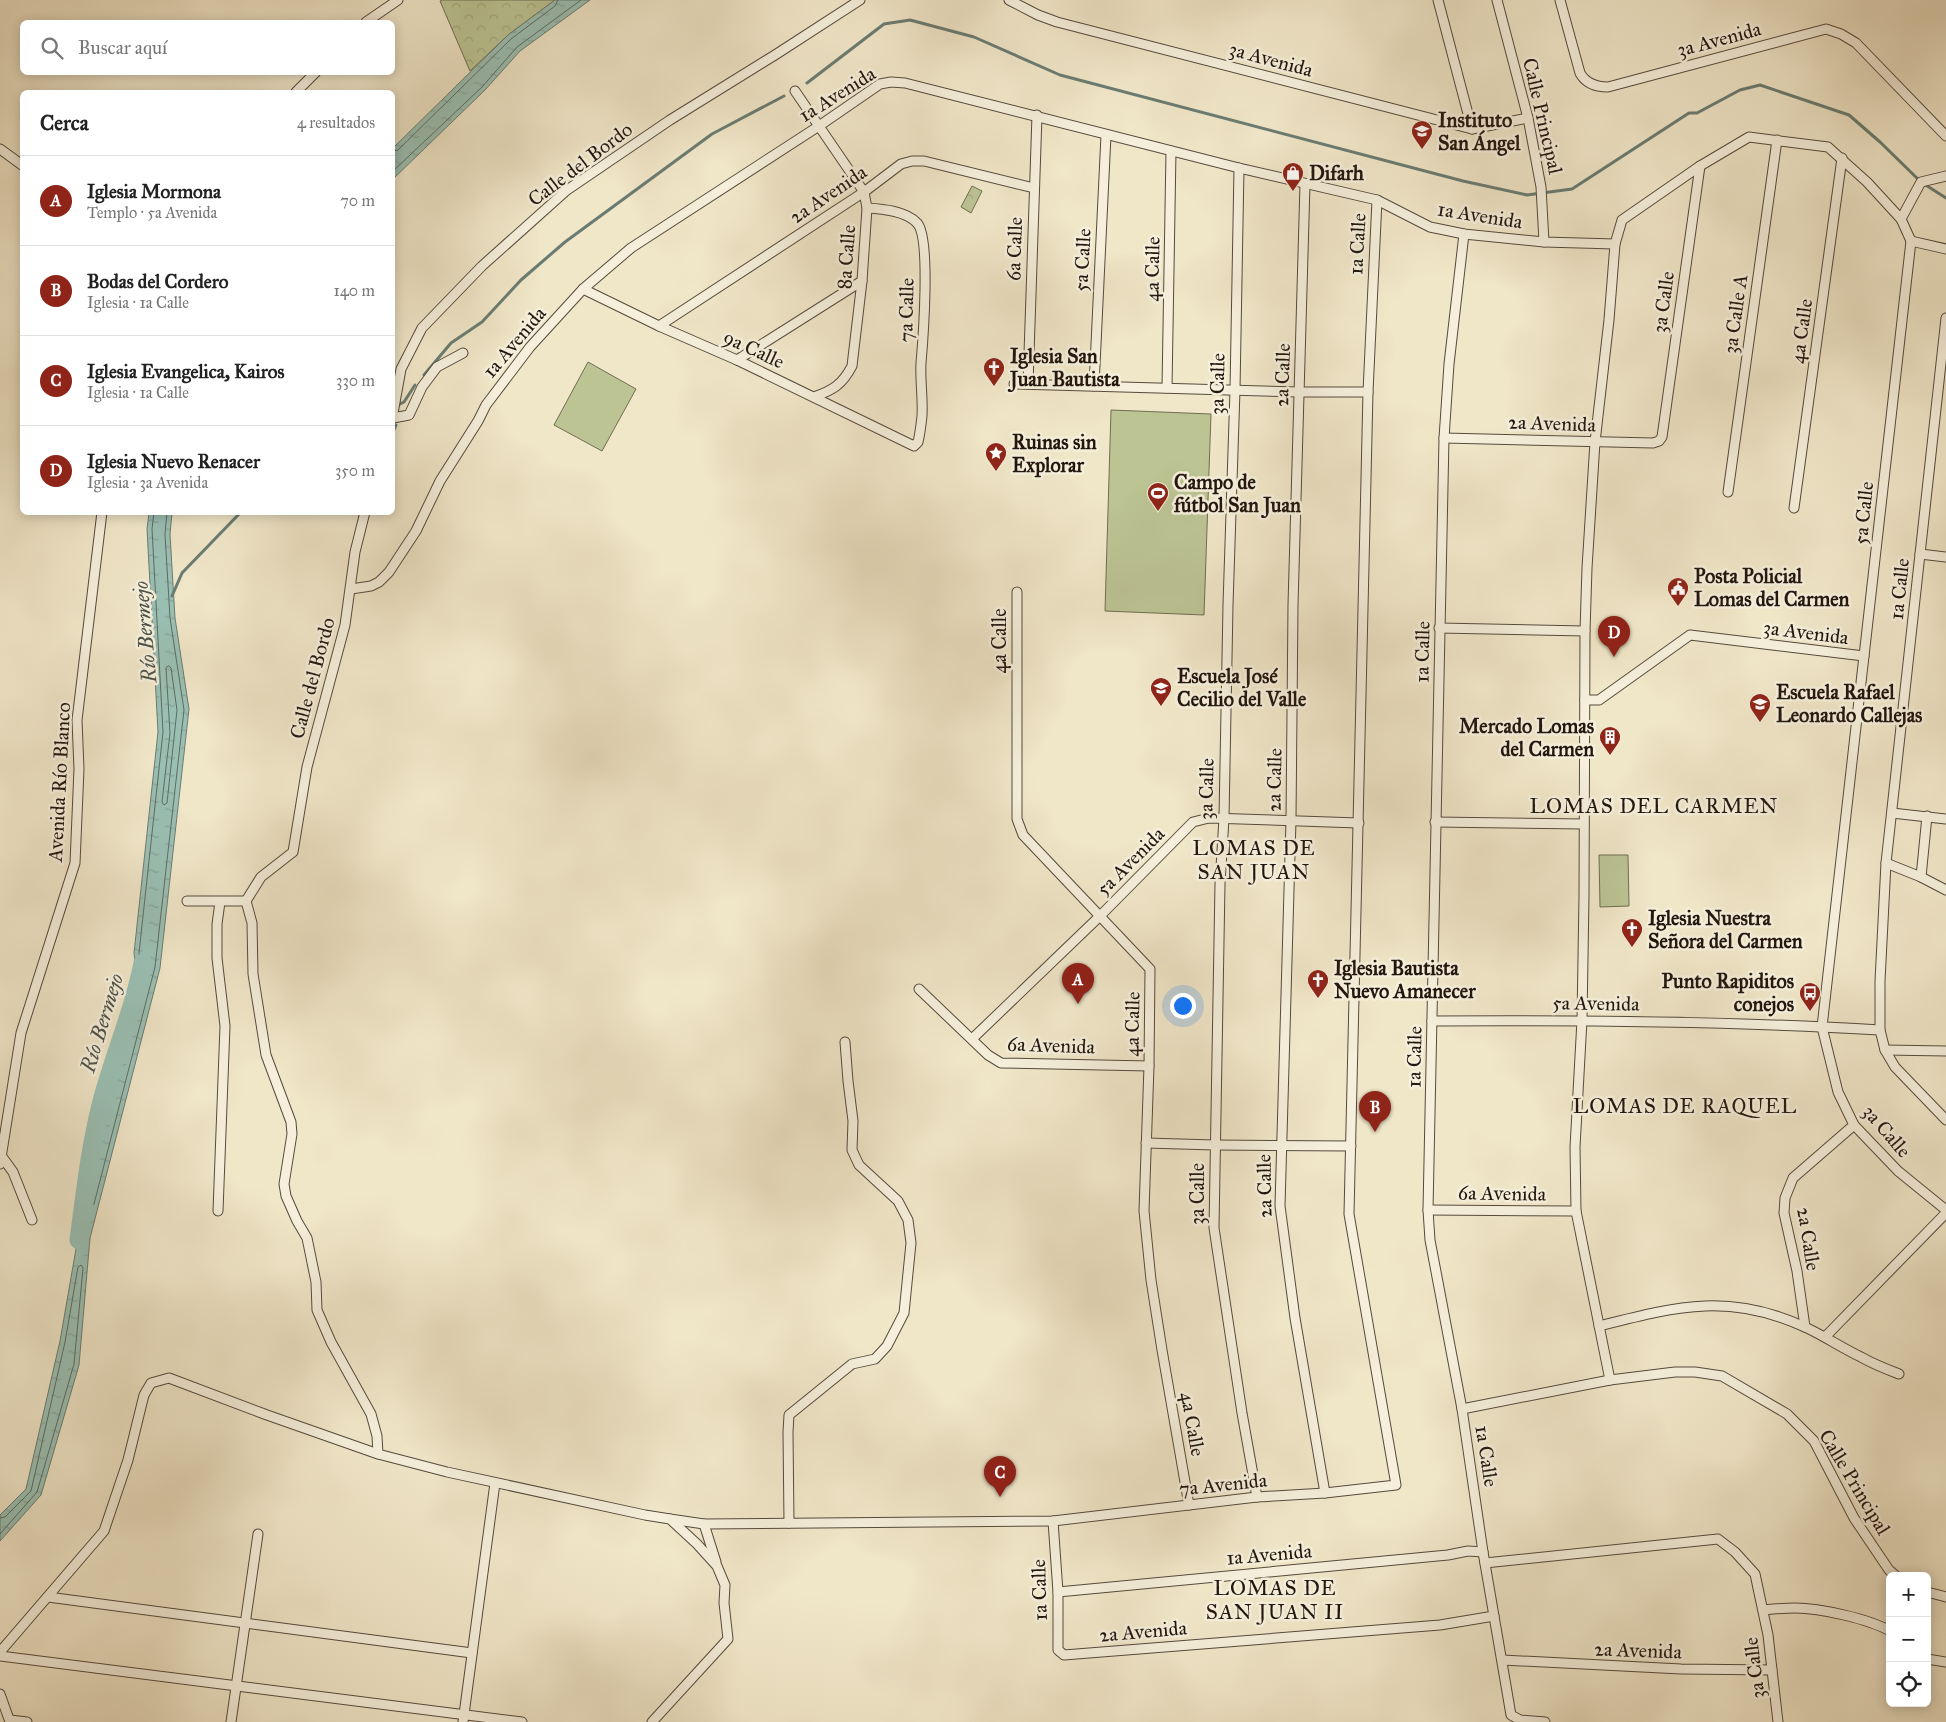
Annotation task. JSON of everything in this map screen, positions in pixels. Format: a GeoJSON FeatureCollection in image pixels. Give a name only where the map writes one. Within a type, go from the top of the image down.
{"type":"FeatureCollection","features":[{"type":"Feature","properties":{"kind":"street"},"geometry":{"type":"LineString","coordinates":[[369,20],[398,0]]}},
{"type":"Feature","properties":{"kind":"street","name":"Calle del Bordo"},"geometry":{"type":"LineString","coordinates":[[395,406],[401,369],[422,328],[482,266],[567,190],[670,120],[860,0]]}},
{"type":"Feature","properties":{"kind":"street","name":"3a Avenida"},"geometry":{"type":"LineString","coordinates":[[1009,0],[1038,15],[1057,22],[1472,129],[1528,118]]}},
{"type":"Feature","properties":{"kind":"street"},"geometry":{"type":"LineString","coordinates":[[1438,0],[1472,129]]}},
{"type":"Feature","properties":{"kind":"street","name":"Calle Principal"},"geometry":{"type":"LineString","coordinates":[[1497,0],[1528,118],[1541,187],[1544,242]]}},
{"type":"Feature","properties":{"kind":"street","name":"3a Avenida"},"geometry":{"type":"LineString","coordinates":[[1560,0],[1577,64],[1584,79],[1590,84],[1608,87],[1826,29],[1841,34],[1856,43],[1946,136]]}},
{"type":"Feature","properties":{"kind":"street"},"geometry":{"type":"LineString","coordinates":[[298,90],[313,75]]}},
{"type":"Feature","properties":{"kind":"street","name":"1a Avenida"},"geometry":{"type":"LineString","coordinates":[[351,589],[371,586],[379,582],[388,572],[416,531],[440,481],[486,405],[530,347],[583,289],[631,248],[819,126],[880,84],[891,82],[905,83],[1239,168],[1377,200],[1430,228],[1464,234],[1544,242],[1615,244]]}},
{"type":"Feature","properties":{"kind":"street","name":"8a Calle"},"geometry":{"type":"LineString","coordinates":[[795,91],[864,192],[867,208],[862,281],[852,366],[846,379],[833,390],[814,397]]}},
{"type":"Feature","properties":{"kind":"street","name":"6a Calle"},"geometry":{"type":"LineString","coordinates":[[1028,384],[1037,116]]}},
{"type":"Feature","properties":{"kind":"street","name":"5a Calle"},"geometry":{"type":"LineString","coordinates":[[1094,386],[1106,135]]}},
{"type":"Feature","properties":{"kind":"street"},"geometry":{"type":"LineString","coordinates":[[1462,1409],[1610,1380],[1576,1211],[1575,1147],[1582,1020],[1585,632],[1595,442],[1609,320],[1615,244],[1622,220],[1700,166],[1749,137],[1828,147],[1842,158],[1901,219],[1911,241],[1946,249]]}},
{"type":"Feature","properties":{"kind":"street","name":"3a Calle A"},"geometry":{"type":"LineString","coordinates":[[1728,492],[1776,140]]}},
{"type":"Feature","properties":{"kind":"street"},"geometry":{"type":"LineString","coordinates":[[0,149],[20,164]]}},
{"type":"Feature","properties":{"kind":"street","name":"4a Calle"},"geometry":{"type":"LineString","coordinates":[[1167,388],[1171,151]]}},
{"type":"Feature","properties":{"kind":"street","name":"4a Calle"},"geometry":{"type":"LineString","coordinates":[[1794,508],[1842,158]]}},
{"type":"Feature","properties":{"kind":"street","name":"2a Avenida"},"geometry":{"type":"LineString","coordinates":[[658,326],[864,192],[902,164],[912,161],[924,161],[1034,188]]}},
{"type":"Feature","properties":{"kind":"street","name":"3a Calle"},"geometry":{"type":"LineString","coordinates":[[1659,441],[1662,437],[1700,166]]}},
{"type":"Feature","properties":{"kind":"street","name":"3a Calle"},"geometry":{"type":"LineString","coordinates":[[1239,168],[1224,818],[1220,884],[1214,1228],[1242,1413],[1257,1497]]}},
{"type":"Feature","properties":{"kind":"street"},"geometry":{"type":"LineString","coordinates":[[1901,219],[1921,182],[1946,176]]}},
{"type":"Feature","properties":{"kind":"street","name":"2a Calle"},"geometry":{"type":"LineString","coordinates":[[1305,184],[1293,605],[1291,820],[1280,1145],[1280,1206],[1295,1318],[1325,1493]]}},
{"type":"Feature","properties":{"kind":"street","name":"1a Calle"},"geometry":{"type":"LineString","coordinates":[[1377,200],[1368,392],[1349,1214],[1396,1485]]}},
{"type":"Feature","properties":{"kind":"street","name":"7a Calle"},"geometry":{"type":"LineString","coordinates":[[867,208],[888,210],[917,222],[923,237],[925,282],[921,364],[922,416],[918,442],[914,446],[910,445]]}},
{"type":"Feature","properties":{"kind":"street","name":"1a Calle"},"geometry":{"type":"LineString","coordinates":[[1464,234],[1449,364],[1444,438],[1428,1210],[1430,1240],[1462,1409],[1483,1552],[1511,1715],[1520,1720],[1545,1722]]}},
{"type":"Feature","properties":{"kind":"street","name":"5a Calle"},"geometry":{"type":"LineString","coordinates":[[1822,1026],[1911,241]]}},
{"type":"Feature","properties":{"kind":"street"},"geometry":{"type":"LineString","coordinates":[[737,360],[862,281]]}},
{"type":"Feature","properties":{"kind":"street","name":"9a Calle"},"geometry":{"type":"LineString","coordinates":[[583,289],[658,326],[737,360],[910,445]]}},
{"type":"Feature","properties":{"kind":"street","name":"1a Calle"},"geometry":{"type":"LineString","coordinates":[[1880,1030],[1880,981],[1886,864],[1946,318]]}},
{"type":"Feature","properties":{"kind":"street"},"geometry":{"type":"LineString","coordinates":[[395,418],[409,415],[422,387],[437,367],[463,353]]}},
{"type":"Feature","properties":{"kind":"street"},"geometry":{"type":"LineString","coordinates":[[1014,384],[1299,392],[1368,392]]}},
{"type":"Feature","properties":{"kind":"street","name":"2a Avenida"},"geometry":{"type":"LineString","coordinates":[[1444,438],[1653,444],[1659,441]]}},
{"type":"Feature","properties":{"kind":"street","name":"Avenida Río Blanco"},"geometry":{"type":"LineString","coordinates":[[0,1158],[21,1033],[74,863],[79,769],[77,720],[102,515]]}},
{"type":"Feature","properties":{"kind":"street","name":"Calle del Bordo"},"geometry":{"type":"LineString","coordinates":[[246,900],[261,877],[293,852],[307,767],[345,625],[355,552],[364,515]]}},
{"type":"Feature","properties":{"kind":"street"},"geometry":{"type":"LineString","coordinates":[[1920,554],[1946,558]]}},
{"type":"Feature","properties":{"kind":"street","name":"4a Calle"},"geometry":{"type":"LineString","coordinates":[[1017,592],[1017,819],[1019,828],[1022,835],[1150,970],[1144,1211],[1152,1280],[1189,1505]]}},
{"type":"Feature","properties":{"kind":"street"},"geometry":{"type":"LineString","coordinates":[[1439,628],[1585,632]]}},
{"type":"Feature","properties":{"kind":"street","name":"3a Avenida"},"geometry":{"type":"LineString","coordinates":[[1585,700],[1599,700],[1690,635],[1864,656]]}},
{"type":"Feature","properties":{"kind":"street"},"geometry":{"type":"LineString","coordinates":[[1892,813],[1946,818]]}},
{"type":"Feature","properties":{"kind":"street"},"geometry":{"type":"LineString","coordinates":[[1921,877],[1927,816]]}},
{"type":"Feature","properties":{"kind":"street","name":"5a Avenida"},"geometry":{"type":"LineString","coordinates":[[972,1039],[1100,916],[1194,822],[1209,818],[1224,818],[1359,823]]}},
{"type":"Feature","properties":{"kind":"street"},"geometry":{"type":"LineString","coordinates":[[1435,822],[1584,824]]}},
{"type":"Feature","properties":{"kind":"street"},"geometry":{"type":"LineString","coordinates":[[1886,864],[1921,877],[1946,890]]}},
{"type":"Feature","properties":{"kind":"street"},"geometry":{"type":"LineString","coordinates":[[187,901],[220,902],[246,900],[252,923],[254,974],[266,1055],[291,1122],[292,1134],[284,1184],[286,1196],[307,1238],[316,1282],[317,1310],[331,1342],[371,1414],[377,1436],[378,1454]]}},
{"type":"Feature","properties":{"kind":"street"},"geometry":{"type":"LineString","coordinates":[[218,1212],[225,1026],[217,958],[217,924],[220,902]]}},
{"type":"Feature","properties":{"kind":"street","name":"6a Avenida"},"geometry":{"type":"LineString","coordinates":[[919,989],[988,1055],[1001,1063],[1149,1066]]}},
{"type":"Feature","properties":{"kind":"street","name":"5a Avenida"},"geometry":{"type":"LineString","coordinates":[[1432,1021],[1582,1020],[1822,1026],[1880,1030]]}},
{"type":"Feature","properties":{"kind":"street","name":"3a Calle"},"geometry":{"type":"LineString","coordinates":[[1822,1026],[1838,1092],[1854,1125],[1898,1170],[1946,1212]]}},
{"type":"Feature","properties":{"kind":"street"},"geometry":{"type":"LineString","coordinates":[[1880,1030],[1885,1050],[1895,1066],[1946,1120]]}},
{"type":"Feature","properties":{"kind":"street"},"geometry":{"type":"LineString","coordinates":[[789,1523],[789,1415],[852,1364],[875,1359],[887,1346],[904,1313],[911,1243],[908,1220],[898,1201],[859,1165],[852,1150],[853,1121],[845,1042]]}},
{"type":"Feature","properties":{"kind":"street"},"geometry":{"type":"LineString","coordinates":[[1885,1050],[1946,1051]]}},
{"type":"Feature","properties":{"kind":"street","name":"2a Calle"},"geometry":{"type":"LineString","coordinates":[[1805,1327],[1797,1271],[1784,1213],[1785,1198],[1793,1178],[1854,1125]]}},
{"type":"Feature","properties":{"kind":"street"},"geometry":{"type":"LineString","coordinates":[[1146,1143],[1351,1146]]}},
{"type":"Feature","properties":{"kind":"street"},"geometry":{"type":"LineString","coordinates":[[0,1158],[14,1172],[32,1220]]}},
{"type":"Feature","properties":{"kind":"street","name":"6a Avenida"},"geometry":{"type":"LineString","coordinates":[[1428,1210],[1576,1211]]}},
{"type":"Feature","properties":{"kind":"street"},"geometry":{"type":"LineString","coordinates":[[1826,1337],[1946,1212]]}},
{"type":"Feature","properties":{"kind":"street"},"geometry":{"type":"LineString","coordinates":[[1599,1326],[1660,1310],[1729,1305],[1770,1313],[1805,1327],[1860,1357],[1899,1374]]}},
{"type":"Feature","properties":{"kind":"street","name":"Calle Principal"},"geometry":{"type":"LineString","coordinates":[[1610,1380],[1675,1372],[1695,1372],[1722,1376],[1787,1414],[1814,1441],[1854,1518],[1891,1572]]}},
{"type":"Feature","properties":{"kind":"street","name":"7a Avenida"},"geometry":{"type":"LineString","coordinates":[[0,1652],[104,1531],[128,1460],[144,1395],[151,1383],[158,1379],[169,1378],[378,1454],[495,1483],[670,1519],[704,1524],[1054,1521],[1257,1497],[1325,1493],[1396,1485]]}},
{"type":"Feature","properties":{"kind":"street"},"geometry":{"type":"LineString","coordinates":[[463,1718],[495,1483]]}},
{"type":"Feature","properties":{"kind":"street"},"geometry":{"type":"LineString","coordinates":[[670,1519],[717,1566]]}},
{"type":"Feature","properties":{"kind":"street","name":"1a Calle"},"geometry":{"type":"LineString","coordinates":[[1054,1521],[1058,1592],[1058,1650],[1064,1655]]}},
{"type":"Feature","properties":{"kind":"street"},"geometry":{"type":"LineString","coordinates":[[652,1722],[728,1640],[724,1585],[704,1524]]}},
{"type":"Feature","properties":{"kind":"street"},"geometry":{"type":"LineString","coordinates":[[230,1722],[258,1534]]}},
{"type":"Feature","properties":{"kind":"street"},"geometry":{"type":"LineString","coordinates":[[1485,1563],[1718,1540],[1735,1552],[1755,1574],[1763,1610],[1813,1609],[1877,1624],[1886,1629]]}},
{"type":"Feature","properties":{"kind":"street","name":"1a Avenida"},"geometry":{"type":"LineString","coordinates":[[1058,1592],[1448,1555],[1468,1551],[1483,1552]]}},
{"type":"Feature","properties":{"kind":"street"},"geometry":{"type":"LineString","coordinates":[[1931,1593],[1946,1597]]}},
{"type":"Feature","properties":{"kind":"street"},"geometry":{"type":"LineString","coordinates":[[48,1597],[472,1653]]}},
{"type":"Feature","properties":{"kind":"street","name":"3a Calle"},"geometry":{"type":"LineString","coordinates":[[1763,1610],[1778,1722]]}},
{"type":"Feature","properties":{"kind":"street","name":"2a Avenida"},"geometry":{"type":"LineString","coordinates":[[1064,1655],[1440,1625],[1494,1616]]}},
{"type":"Feature","properties":{"kind":"street"},"geometry":{"type":"LineString","coordinates":[[0,1656],[236,1686],[463,1718],[522,1722]]}},
{"type":"Feature","properties":{"kind":"street","name":"2a Avenida"},"geometry":{"type":"LineString","coordinates":[[1502,1660],[1595,1666],[1772,1670]]}},
{"type":"Feature","properties":{"kind":"street"},"geometry":{"type":"LineString","coordinates":[[1931,1660],[1946,1662]]}},
{"type":"Feature","properties":{"kind":"street"},"geometry":{"type":"LineString","coordinates":[[0,1694],[10,1721],[27,1722]]}},
{"type":"Feature","properties":{"kind":"green space"},"geometry":{"type":"Polygon","coordinates":[[[555,0],[508,35],[470,71],[440,1],[555,0]]]}},
{"type":"Feature","properties":{"kind":"green space"},"geometry":{"type":"Polygon","coordinates":[[[972,186],[982,191],[971,213],[961,207],[972,186]]]}},
{"type":"Feature","properties":{"kind":"green space"},"geometry":{"type":"Polygon","coordinates":[[[588,362],[636,389],[602,451],[554,425],[588,362]]]}},
{"type":"Feature","properties":{"kind":"green space","name":"Campo de fútbol San Juan"},"geometry":{"type":"Polygon","coordinates":[[[1111,410],[1211,414],[1204,615],[1105,611],[1111,410]]]}},
{"type":"Feature","properties":{"kind":"green space"},"geometry":{"type":"Polygon","coordinates":[[[1599,855],[1628,855],[1629,906],[1600,907],[1599,855]]]}},
{"type":"Feature","properties":{"kind":"water"},"geometry":{"type":"Polygon","coordinates":[[[555,0],[590,0],[520,51],[485,90],[395,177],[395,146],[508,35],[555,0]]]}},
{"type":"Feature","properties":{"kind":"water"},"geometry":{"type":"Polygon","coordinates":[[[149,515],[172,515],[170,534],[175,618],[189,709],[160,968],[90,1238],[79,1365],[41,1495],[0,1541],[0,1515],[26,1489],[60,1341],[101,1105],[128,1014],[138,988],[134,953],[158,732],[147,529],[149,515]]]}},
{"type":"Feature","properties":{"kind":"waterway"},"geometry":{"type":"LineString","coordinates":[[807,83],[884,24],[910,20],[974,37],[1060,75],[1463,181],[1527,195],[1572,189],[1689,113],[1697,113],[1740,90],[1760,85],[1849,115],[1921,182],[1946,198]]}},
{"type":"Feature","properties":{"kind":"waterway"},"geometry":{"type":"LineString","coordinates":[[424,375],[451,343],[482,322],[521,280],[565,242],[712,134],[784,96]]}},
{"type":"Feature","properties":{"kind":"waterway"},"geometry":{"type":"LineString","coordinates":[[400,404],[404,402],[415,385]]}},
{"type":"Feature","properties":{"kind":"waterway"},"geometry":{"type":"LineString","coordinates":[[172,596],[182,573],[238,515]]}},
{"type":"Feature","properties":{"kind":"waterway","name":"Río Bermejo"},"geometry":{"type":"LineString","coordinates":[[79,1240],[97,1122],[143,963]]}},
{"type":"Feature","properties":{"kind":"place","name":"Instituto San Ángel"},"geometry":{"type":"Point","coordinates":[1422,150]}},
{"type":"Feature","properties":{"kind":"place","name":"Difarh"},"geometry":{"type":"Point","coordinates":[1293,192]}},
{"type":"Feature","properties":{"kind":"place","name":"Iglesia San Juan Bautista"},"geometry":{"type":"Point","coordinates":[994,387]}},
{"type":"Feature","properties":{"kind":"place","name":"Ruinas sin Explorar"},"geometry":{"type":"Point","coordinates":[996,472]}},
{"type":"Feature","properties":{"kind":"place","name":"Campo de fútbol San Juan"},"geometry":{"type":"Point","coordinates":[1158,512]}},
{"type":"Feature","properties":{"kind":"place","name":"Posta Policial Lomas del Carmen"},"geometry":{"type":"Point","coordinates":[1678,607]}},
{"type":"Feature","properties":{"kind":"place","name":"Iglesia Nuevo Renacer"},"geometry":{"type":"Point","coordinates":[1614,657]}},
{"type":"Feature","properties":{"kind":"place","name":"Escuela José Cecilio del Valle"},"geometry":{"type":"Point","coordinates":[1161,707]}},
{"type":"Feature","properties":{"kind":"place","name":"Escuela Rafael Leonardo Callejas"},"geometry":{"type":"Point","coordinates":[1760,723]}},
{"type":"Feature","properties":{"kind":"place","name":"Mercado Lomas del Carmen"},"geometry":{"type":"Point","coordinates":[1610,756]}},
{"type":"Feature","properties":{"kind":"place","name":"Iglesia Nuestra Señora del Carmen"},"geometry":{"type":"Point","coordinates":[1632,948]}},
{"type":"Feature","properties":{"kind":"place","name":"Iglesia Bautista Nuevo Amanecer"},"geometry":{"type":"Point","coordinates":[1318,999]}},
{"type":"Feature","properties":{"kind":"place","name":"Iglesia Mormona"},"geometry":{"type":"Point","coordinates":[1078,1004]}},
{"type":"Feature","properties":{"kind":"place","name":"Punto Rapiditos conejos"},"geometry":{"type":"Point","coordinates":[1810,1012]}},
{"type":"Feature","properties":{"kind":"place","name":"Bodas del Cordero"},"geometry":{"type":"Point","coordinates":[1375,1132]}},
{"type":"Feature","properties":{"kind":"place","name":"Iglesia Evangelica, Kairos"},"geometry":{"type":"Point","coordinates":[1000,1497]}},
{"type":"Feature","properties":{"kind":"district","name":"LOMAS DEL CARMEN"},"geometry":{"type":"Point","coordinates":[1654,806]}},
{"type":"Feature","properties":{"kind":"district","name":"LOMAS DE SAN JUAN"},"geometry":{"type":"Point","coordinates":[1254,860]}},
{"type":"Feature","properties":{"kind":"district","name":"LOMAS DE RAQUEL"},"geometry":{"type":"Point","coordinates":[1685,1106]}},
{"type":"Feature","properties":{"kind":"district","name":"LOMAS DE SAN JUAN II"},"geometry":{"type":"Point","coordinates":[1275,1600]}}]}
